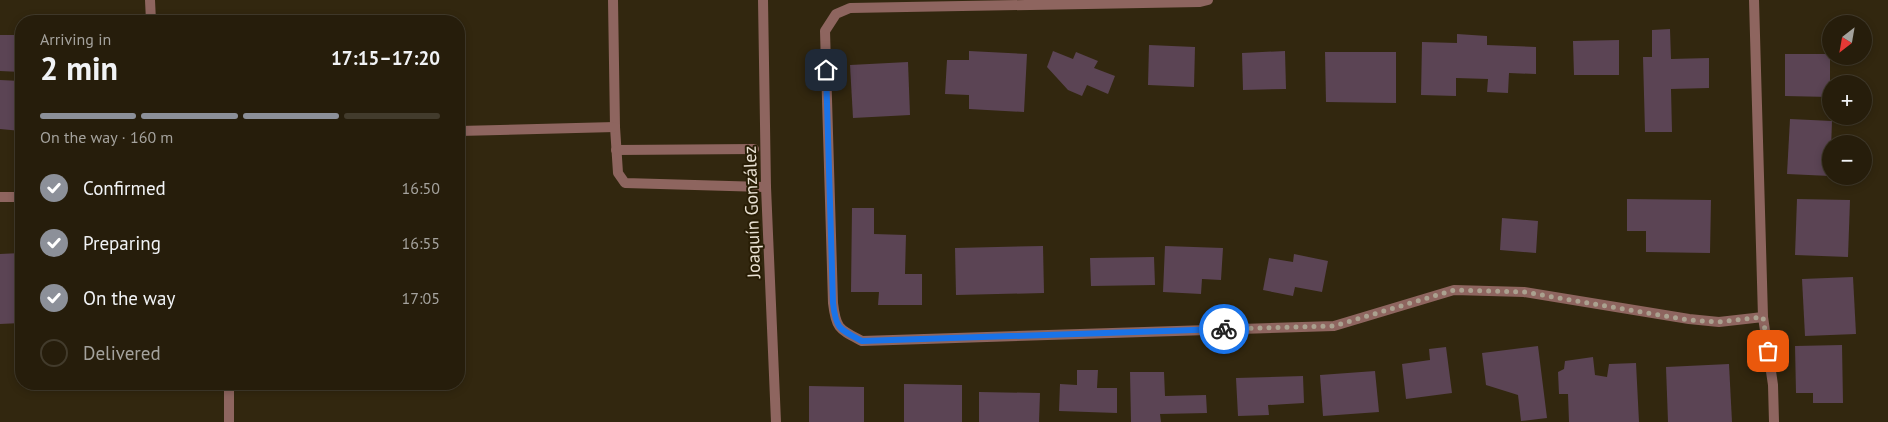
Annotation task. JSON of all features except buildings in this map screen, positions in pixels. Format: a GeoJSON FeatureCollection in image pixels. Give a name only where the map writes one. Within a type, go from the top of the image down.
{"type":"FeatureCollection","features":[{"type":"Feature","properties":{"kind":"street"},"geometry":{"type":"LineString","coordinates":[[150,0],[151,15]]}},
{"type":"Feature","properties":{"kind":"street"},"geometry":{"type":"LineString","coordinates":[[614,0],[616,150],[618,174],[625,183],[766,187]]}},
{"type":"Feature","properties":{"kind":"street","name":"Joaquín González"},"geometry":{"type":"LineString","coordinates":[[763,0],[766,187],[776,422]]}},
{"type":"Feature","properties":{"kind":"street"},"geometry":{"type":"LineString","coordinates":[[1208,0],[1200,2],[850,8],[836,14],[825,31],[835,322],[846,332],[862,341],[1334,326],[1454,290],[1524,292],[1689,320],[1719,322],[1763,317]]}},
{"type":"Feature","properties":{"kind":"street"},"geometry":{"type":"LineString","coordinates":[[1754,0],[1763,317],[1774,385],[1774,422]]}},
{"type":"Feature","properties":{"kind":"street"},"geometry":{"type":"LineString","coordinates":[[465,131],[615,127]]}},
{"type":"Feature","properties":{"kind":"street"},"geometry":{"type":"LineString","coordinates":[[616,150],[754,149]]}},
{"type":"Feature","properties":{"kind":"street"},"geometry":{"type":"LineString","coordinates":[[0,197],[15,196]]}},
{"type":"Feature","properties":{"kind":"street"},"geometry":{"type":"LineString","coordinates":[[229,390],[229,422]]}},
{"type":"Feature","properties":{"kind":"way so far"},"geometry":{"type":"LineString","coordinates":[[1224,329],[1334,326],[1454,290],[1486,290],[1524,292],[1689,320],[1719,322],[1763,317],[1768,351]]}},
{"type":"Feature","properties":{"kind":"route"},"geometry":{"type":"LineString","coordinates":[[826,70],[833,303],[835,322],[846,332],[862,341],[1224,329]]}}]}
